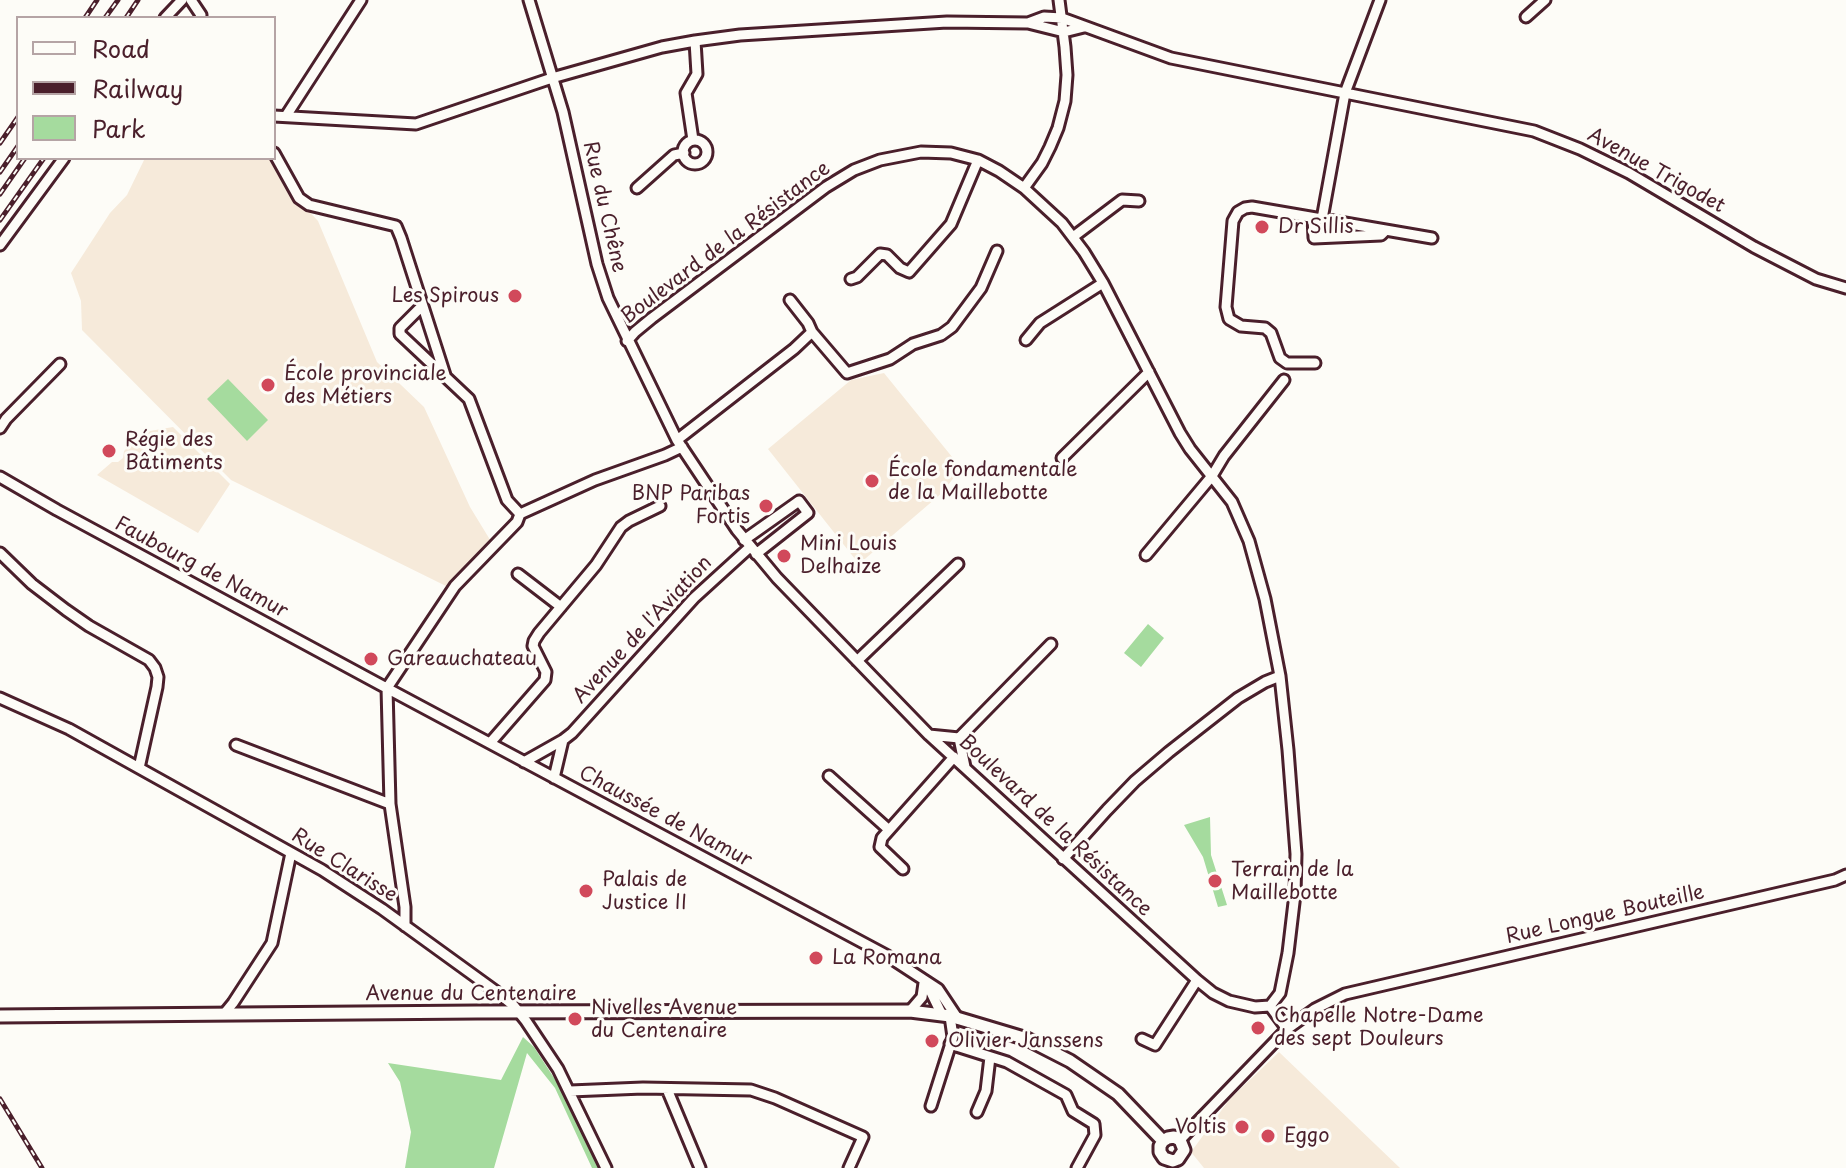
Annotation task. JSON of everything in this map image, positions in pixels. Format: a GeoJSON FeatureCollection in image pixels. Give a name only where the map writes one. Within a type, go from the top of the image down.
{"type":"FeatureCollection","features":[{"type":"Feature","properties":{"kind":"main road","name":"Avenue du Centenaire"},"geometry":{"type":"LineString","coordinates":[[0,1016],[910,1011],[950,1017],[1027,1039],[1070,1061],[1118,1094],[1163,1141]]}},
{"type":"Feature","properties":{"kind":"main road"},"geometry":{"type":"LineString","coordinates":[[1174,1137],[1180,1140],[1184,1150],[1182,1164],[1164,1158],[1160,1152],[1163,1141],[1174,1137]]}},
{"type":"Feature","properties":{"kind":"street"},"geometry":{"type":"LineString","coordinates":[[168,16],[182,0]]}},
{"type":"Feature","properties":{"kind":"street"},"geometry":{"type":"LineString","coordinates":[[286,116],[361,0]]}},
{"type":"Feature","properties":{"kind":"street","name":"Rue du Chêne"},"geometry":{"type":"LineString","coordinates":[[529,0],[567,126],[600,275],[627,341]]}},
{"type":"Feature","properties":{"kind":"street"},"geometry":{"type":"LineString","coordinates":[[1024,188],[1042,163],[1058,128],[1066,92],[1064,32],[1059,0]]}},
{"type":"Feature","properties":{"kind":"street"},"geometry":{"type":"LineString","coordinates":[[1380,0],[1345,93],[1314,238],[1381,235],[1386,231]]}},
{"type":"Feature","properties":{"kind":"street"},"geometry":{"type":"LineString","coordinates":[[1526,17],[1545,0]]}},
{"type":"Feature","properties":{"kind":"street"},"geometry":{"type":"LineString","coordinates":[[1028,23],[1044,17],[1062,18]]}},
{"type":"Feature","properties":{"kind":"street","name":"Avenue Trigodet"},"geometry":{"type":"LineString","coordinates":[[1062,18],[1171,58],[1534,131],[1629,173],[1754,247],[1816,279],[1846,288]]}},
{"type":"Feature","properties":{"kind":"street"},"geometry":{"type":"LineString","coordinates":[[276,116],[416,124],[552,78],[662,47],[740,35],[947,22],[1028,23],[1064,32],[1084,27]]}},
{"type":"Feature","properties":{"kind":"street"},"geometry":{"type":"LineString","coordinates":[[693,140],[686,93],[697,74],[695,41]]}},
{"type":"Feature","properties":{"kind":"street"},"geometry":{"type":"LineString","coordinates":[[693,140],[700,140],[707,151],[704,159],[697,164],[690,163],[684,157],[686,145],[693,140]]}},
{"type":"Feature","properties":{"kind":"street","name":"Boulevard de la Résistance"},"geometry":{"type":"LineString","coordinates":[[921,152],[951,153],[978,160],[1024,188],[1073,237],[1103,283],[1180,433],[1232,502],[1249,541],[1265,599],[1280,676],[1295,825],[1295,894],[1284,974],[1280,993],[1270,1006],[1255,1007],[1229,1001],[1197,980],[929,735],[787,589],[750,547],[679,443],[627,341],[803,204],[854,170],[880,160],[921,152]]}},
{"type":"Feature","properties":{"kind":"street"},"geometry":{"type":"LineString","coordinates":[[637,188],[674,155],[684,153]]}},
{"type":"Feature","properties":{"kind":"street"},"geometry":{"type":"LineString","coordinates":[[276,157],[299,198],[309,205],[396,226],[445,375]]}},
{"type":"Feature","properties":{"kind":"street"},"geometry":{"type":"LineString","coordinates":[[0,245],[63,160]]}},
{"type":"Feature","properties":{"kind":"street"},"geometry":{"type":"LineString","coordinates":[[851,279],[857,277],[880,254],[887,255],[909,272],[951,224],[978,160]]}},
{"type":"Feature","properties":{"kind":"street"},"geometry":{"type":"LineString","coordinates":[[1073,237],[1122,200],[1139,201]]}},
{"type":"Feature","properties":{"kind":"street"},"geometry":{"type":"LineString","coordinates":[[1315,363],[1287,363],[1280,358],[1276,343],[1265,328],[1241,326],[1229,319],[1226,307],[1233,221],[1238,212],[1252,207],[1432,238]]}},
{"type":"Feature","properties":{"kind":"street"},"geometry":{"type":"LineString","coordinates":[[790,300],[847,373],[890,359],[913,344],[941,335],[952,327],[981,288],[997,251]]}},
{"type":"Feature","properties":{"kind":"street"},"geometry":{"type":"LineString","coordinates":[[1026,340],[1040,323],[1103,283]]}},
{"type":"Feature","properties":{"kind":"street"},"geometry":{"type":"LineString","coordinates":[[422,306],[400,328],[400,334],[469,399],[507,500],[520,514]]}},
{"type":"Feature","properties":{"kind":"street"},"geometry":{"type":"LineString","coordinates":[[405,926],[390,804],[387,688],[455,586],[509,532],[520,514],[595,480],[665,455],[812,332]]}},
{"type":"Feature","properties":{"kind":"street"},"geometry":{"type":"LineString","coordinates":[[0,428],[60,364]]}},
{"type":"Feature","properties":{"kind":"street"},"geometry":{"type":"LineString","coordinates":[[1062,458],[1149,372]]}},
{"type":"Feature","properties":{"kind":"street"},"geometry":{"type":"LineString","coordinates":[[1146,555],[1212,476],[1284,380]]}},
{"type":"Feature","properties":{"kind":"street","name":"Faubourg de Namur"},"geometry":{"type":"LineString","coordinates":[[0,477],[387,688]]}},
{"type":"Feature","properties":{"kind":"street"},"geometry":{"type":"LineString","coordinates":[[799,501],[808,513],[750,547],[799,501]]}},
{"type":"Feature","properties":{"kind":"street"},"geometry":{"type":"LineString","coordinates":[[490,743],[543,684],[546,672],[535,653],[534,641],[596,565],[621,527],[660,506]]}},
{"type":"Feature","properties":{"kind":"street","name":"Avenue de l'Aviation"},"geometry":{"type":"LineString","coordinates":[[524,762],[572,733],[694,598],[750,547]]}},
{"type":"Feature","properties":{"kind":"street"},"geometry":{"type":"LineString","coordinates":[[0,553],[32,584],[66,610],[149,660],[155,668],[157,687],[139,768]]}},
{"type":"Feature","properties":{"kind":"street"},"geometry":{"type":"LineString","coordinates":[[857,661],[958,564]]}},
{"type":"Feature","properties":{"kind":"street"},"geometry":{"type":"LineString","coordinates":[[518,574],[561,607]]}},
{"type":"Feature","properties":{"kind":"street"},"geometry":{"type":"LineString","coordinates":[[959,738],[1051,644]]}},
{"type":"Feature","properties":{"kind":"street"},"geometry":{"type":"LineString","coordinates":[[1063,859],[1116,800],[1169,752],[1238,698],[1280,676]]}},
{"type":"Feature","properties":{"kind":"street","name":"Chaussée de Namur"},"geometry":{"type":"LineString","coordinates":[[387,688],[869,945],[938,989],[950,1017]]}},
{"type":"Feature","properties":{"kind":"street","name":"Rue Clarisse"},"geometry":{"type":"LineString","coordinates":[[0,698],[69,729],[350,887],[491,988],[519,1012],[532,1029],[570,1091],[606,1168]]}},
{"type":"Feature","properties":{"kind":"street"},"geometry":{"type":"LineString","coordinates":[[929,735],[959,738]]}},
{"type":"Feature","properties":{"kind":"street"},"geometry":{"type":"LineString","coordinates":[[959,738],[965,767]]}},
{"type":"Feature","properties":{"kind":"street"},"geometry":{"type":"LineString","coordinates":[[554,778],[563,740]]}},
{"type":"Feature","properties":{"kind":"street"},"geometry":{"type":"LineString","coordinates":[[236,745],[390,804]]}},
{"type":"Feature","properties":{"kind":"street"},"geometry":{"type":"LineString","coordinates":[[903,869],[880,847],[882,838],[954,757]]}},
{"type":"Feature","properties":{"kind":"street"},"geometry":{"type":"LineString","coordinates":[[829,776],[888,829]]}},
{"type":"Feature","properties":{"kind":"street"},"geometry":{"type":"LineString","coordinates":[[224,1014],[272,943],[291,853]]}},
{"type":"Feature","properties":{"kind":"street","name":"Rue Longue Bouteille"},"geometry":{"type":"LineString","coordinates":[[1287,1029],[1315,1009],[1345,994],[1846,875]]}},
{"type":"Feature","properties":{"kind":"street"},"geometry":{"type":"LineString","coordinates":[[910,1011],[922,997],[924,979]]}},
{"type":"Feature","properties":{"kind":"street"},"geometry":{"type":"LineString","coordinates":[[924,979],[950,1017],[953,1037],[931,1106]]}},
{"type":"Feature","properties":{"kind":"street"},"geometry":{"type":"LineString","coordinates":[[1142,1039],[1155,1045],[1197,980]]}},
{"type":"Feature","properties":{"kind":"street"},"geometry":{"type":"LineString","coordinates":[[1180,1140],[1287,1029],[1270,1006]]}},
{"type":"Feature","properties":{"kind":"street"},"geometry":{"type":"LineString","coordinates":[[950,1044],[1007,1062],[1066,1095],[1073,1111],[1094,1124],[1095,1135],[1077,1168]]}},
{"type":"Feature","properties":{"kind":"street"},"geometry":{"type":"LineString","coordinates":[[977,1112],[986,1091],[990,1057]]}},
{"type":"Feature","properties":{"kind":"street"},"geometry":{"type":"LineString","coordinates":[[570,1091],[631,1088],[751,1090],[863,1137],[849,1168]]}},
{"type":"Feature","properties":{"kind":"street"},"geometry":{"type":"LineString","coordinates":[[667,1089],[700,1168]]}},
{"type":"Feature","properties":{"kind":"shaded area","name":"École provinciale des Métiers"},"geometry":{"type":"Polygon","coordinates":[[[144,160],[271,160],[289,190],[318,221],[377,362],[424,407],[470,507],[492,543],[448,587],[231,480],[82,330],[81,301],[71,273],[110,213],[127,195],[144,160]]]}},
{"type":"Feature","properties":{"kind":"shaded area","name":"École fondamentale de la Maillebotte"},"geometry":{"type":"Polygon","coordinates":[[[884,373],[961,468],[942,493],[859,564],[768,449],[851,380],[884,373]]]}},
{"type":"Feature","properties":{"kind":"shaded area"},"geometry":{"type":"Polygon","coordinates":[[[173,427],[230,484],[198,533],[97,475],[112,462],[123,458],[124,451],[144,432],[173,427]]]}},
{"type":"Feature","properties":{"kind":"shaded area"},"geometry":{"type":"Polygon","coordinates":[[[1279,1052],[1400,1168],[1204,1168],[1191,1152],[1229,1100],[1279,1052]]]}},
{"type":"Feature","properties":{"kind":"green space"},"geometry":{"type":"Polygon","coordinates":[[[228,379],[268,420],[247,441],[207,399],[228,379]]]}},
{"type":"Feature","properties":{"kind":"green space"},"geometry":{"type":"Polygon","coordinates":[[[1148,624],[1164,638],[1141,667],[1124,653],[1148,624]]]}},
{"type":"Feature","properties":{"kind":"green space","name":"Terrain de la Maillebotte"},"geometry":{"type":"Polygon","coordinates":[[[1210,817],[1211,855],[1227,905],[1218,907],[1203,857],[1184,825],[1210,817]]]}},
{"type":"Feature","properties":{"kind":"green space"},"geometry":{"type":"Polygon","coordinates":[[[523,1037],[534,1047],[567,1098],[599,1168],[592,1168],[555,1088],[527,1053],[494,1168],[405,1168],[411,1132],[400,1082],[388,1063],[501,1080],[523,1037]]]}},
{"type":"Feature","properties":{"kind":"railway"},"geometry":{"type":"LineString","coordinates":[[86,16],[97,0]]}},
{"type":"Feature","properties":{"kind":"railway"},"geometry":{"type":"LineString","coordinates":[[106,16],[118,0]]}},
{"type":"Feature","properties":{"kind":"railway"},"geometry":{"type":"LineString","coordinates":[[127,16],[138,0]]}},
{"type":"Feature","properties":{"kind":"railway"},"geometry":{"type":"LineString","coordinates":[[0,143],[16,120]]}},
{"type":"Feature","properties":{"kind":"railway"},"geometry":{"type":"LineString","coordinates":[[0,172],[16,149]]}},
{"type":"Feature","properties":{"kind":"railway"},"geometry":{"type":"LineString","coordinates":[[0,194],[24,160]]}},
{"type":"Feature","properties":{"kind":"railway"},"geometry":{"type":"LineString","coordinates":[[0,220],[43,160]]}},
{"type":"Feature","properties":{"kind":"railway"},"geometry":{"type":"LineString","coordinates":[[0,1099],[42,1168]]}},
{"type":"Feature","properties":{"kind":"place","name":"Dr Sillis"},"geometry":{"type":"Point","coordinates":[1262,227]}},
{"type":"Feature","properties":{"kind":"place","name":"Les Spirous"},"geometry":{"type":"Point","coordinates":[515,296]}},
{"type":"Feature","properties":{"kind":"place","name":"École provinciale des Métiers"},"geometry":{"type":"Point","coordinates":[268,385]}},
{"type":"Feature","properties":{"kind":"place","name":"Régie des Bâtiments"},"geometry":{"type":"Point","coordinates":[109,451]}},
{"type":"Feature","properties":{"kind":"place","name":"École fondamentale de la Maillebotte"},"geometry":{"type":"Point","coordinates":[872,481]}},
{"type":"Feature","properties":{"kind":"place","name":"BNP Paribas Fortis"},"geometry":{"type":"Point","coordinates":[766,506]}},
{"type":"Feature","properties":{"kind":"place","name":"Mini Louis Delhaize"},"geometry":{"type":"Point","coordinates":[784,556]}},
{"type":"Feature","properties":{"kind":"place","name":"Gareauchateau"},"geometry":{"type":"Point","coordinates":[371,659]}},
{"type":"Feature","properties":{"kind":"place","name":"Terrain de la Maillebotte"},"geometry":{"type":"Point","coordinates":[1215,881]}},
{"type":"Feature","properties":{"kind":"place","name":"Palais de Justice II"},"geometry":{"type":"Point","coordinates":[586,891]}},
{"type":"Feature","properties":{"kind":"place","name":"La Romana"},"geometry":{"type":"Point","coordinates":[816,958]}},
{"type":"Feature","properties":{"kind":"place","name":"Nivelles Avenue du Centenaire"},"geometry":{"type":"Point","coordinates":[575,1019]}},
{"type":"Feature","properties":{"kind":"place","name":"Chapelle Notre-Dame des sept Douleurs"},"geometry":{"type":"Point","coordinates":[1258,1028]}},
{"type":"Feature","properties":{"kind":"place","name":"Olivier Janssens"},"geometry":{"type":"Point","coordinates":[932,1041]}},
{"type":"Feature","properties":{"kind":"place","name":"Voltis"},"geometry":{"type":"Point","coordinates":[1242,1127]}},
{"type":"Feature","properties":{"kind":"place","name":"Eggo"},"geometry":{"type":"Point","coordinates":[1268,1136]}}]}
